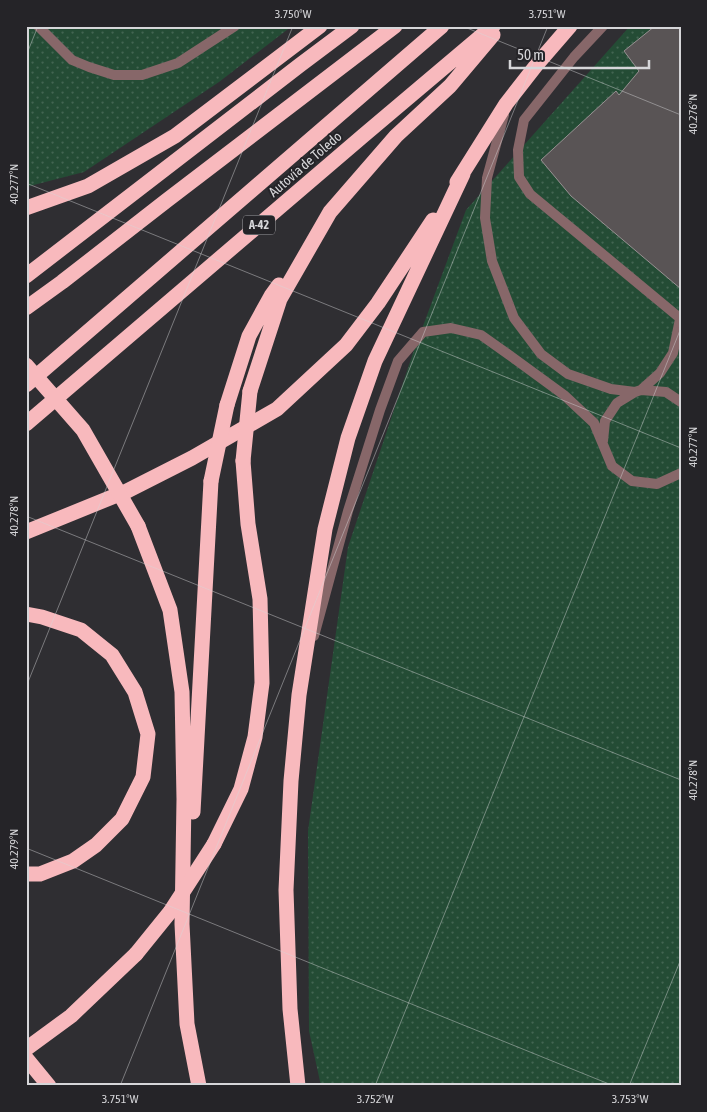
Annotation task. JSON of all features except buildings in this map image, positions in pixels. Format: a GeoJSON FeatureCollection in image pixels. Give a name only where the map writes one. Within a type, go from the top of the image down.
{"type":"FeatureCollection","features":[{"type":"Feature","properties":{"kind":"highway"},"geometry":{"type":"LineString","coordinates":[[26,208],[88,186],[175,136],[320,26]]}},
{"type":"Feature","properties":{"kind":"highway"},"geometry":{"type":"LineString","coordinates":[[26,276],[292,70],[352,26]]}},
{"type":"Feature","properties":{"kind":"highway"},"geometry":{"type":"LineString","coordinates":[[26,308],[395,26]]}},
{"type":"Feature","properties":{"kind":"highway","name":"Autovía de Toledo"},"geometry":{"type":"LineString","coordinates":[[26,424],[493,26]]}},
{"type":"Feature","properties":{"kind":"highway"},"geometry":{"type":"LineString","coordinates":[[187,1024],[188,920],[211,481],[227,405],[249,336],[271,296],[330,212],[396,136],[450,86],[501,26]]}},
{"type":"Feature","properties":{"kind":"highway"},"geometry":{"type":"LineString","coordinates":[[26,532],[127,490],[192,458],[277,409],[346,345],[378,304],[463,174],[506,104],[570,26]]}},
{"type":"Feature","properties":{"kind":"highway","name":"Autovía de Toledo"},"geometry":{"type":"LineString","coordinates":[[26,384],[440,28]]}},
{"type":"Feature","properties":{"kind":"highway"},"geometry":{"type":"LineString","coordinates":[[298,1086],[290,1009],[286,890],[291,781],[299,695],[325,529],[348,438],[375,361],[463,174]]}},
{"type":"Feature","properties":{"kind":"highway"},"geometry":{"type":"LineString","coordinates":[[26,1049],[71,1016],[136,954],[170,912],[214,844],[241,789],[255,737],[262,683],[260,599],[248,524],[243,461],[250,391],[280,299],[330,212]]}},
{"type":"Feature","properties":{"kind":"highway"},"geometry":{"type":"LineString","coordinates":[[26,316],[62,282]]}},
{"type":"Feature","properties":{"kind":"highway"},"geometry":{"type":"LineString","coordinates":[[26,365],[83,430],[138,526],[170,610],[182,692],[184,799],[182,924],[187,1024],[199,1086]]}},
{"type":"Feature","properties":{"kind":"highway"},"geometry":{"type":"LineString","coordinates":[[26,614],[42,617],[81,630],[112,655],[135,692],[148,734],[144,777],[122,819],[96,845],[73,861],[40,874],[26,874]]}},
{"type":"Feature","properties":{"kind":"highway"},"geometry":{"type":"LineString","coordinates":[[26,1058],[49,1086]]}},
{"type":"Feature","properties":{"kind":"street"},"geometry":{"type":"LineString","coordinates":[[38,26],[72,60],[114,75],[142,75],[178,64],[235,26]]}},
{"type":"Feature","properties":{"kind":"street"},"geometry":{"type":"LineString","coordinates":[[286,53],[313,26]]}},
{"type":"Feature","properties":{"kind":"street"},"geometry":{"type":"LineString","coordinates":[[603,26],[574,57],[524,120],[518,150],[519,177],[530,194],[681,319],[673,353],[660,373],[638,391],[617,403],[606,421],[603,442]]}},
{"type":"Feature","properties":{"kind":"street"},"geometry":{"type":"LineString","coordinates":[[506,104],[487,178],[485,218],[492,261],[514,318],[541,354],[568,374],[611,389],[666,392],[681,402]]}},
{"type":"Feature","properties":{"kind":"street"},"geometry":{"type":"LineString","coordinates":[[299,695],[348,510],[380,410],[398,361],[423,332],[451,328],[481,336],[564,395],[594,423],[612,466],[632,481],[657,484],[681,473]]}},
{"type":"Feature","properties":{"kind":"green space"},"geometry":{"type":"Polygon","coordinates":[[[26,26],[292,26],[219,82],[84,172],[26,187],[26,26]]]}},
{"type":"Feature","properties":{"kind":"green space"},"geometry":{"type":"Polygon","coordinates":[[[630,26],[681,26],[681,1086],[321,1086],[309,1031],[308,831],[348,547],[413,353],[466,210],[630,26]]]}}]}
